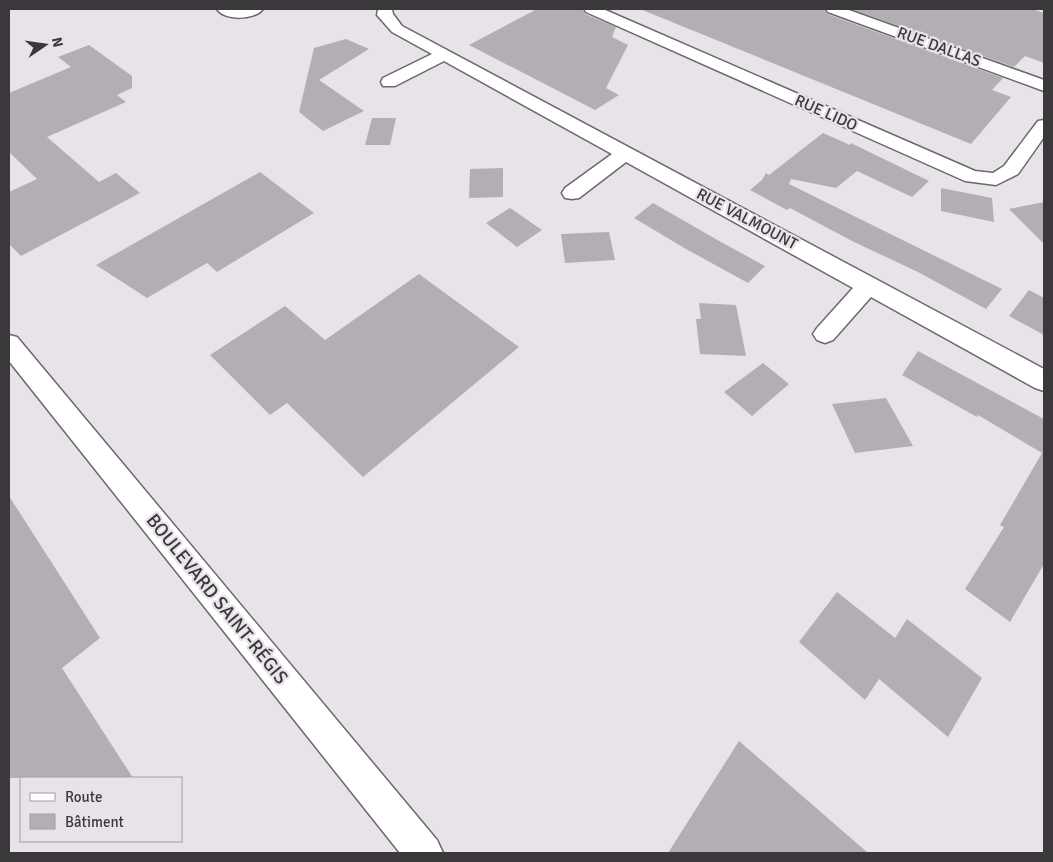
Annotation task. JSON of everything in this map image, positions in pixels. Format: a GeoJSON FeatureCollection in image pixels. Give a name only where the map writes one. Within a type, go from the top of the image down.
{"type":"FeatureCollection","features":[{"type":"Feature","properties":{"kind":"street"},"geometry":{"type":"LineString","coordinates":[[224,9],[229,12],[249,12],[256,9]]}},
{"type":"Feature","properties":{"kind":"street","name":"RUE VALMOUNT"},"geometry":{"type":"LineString","coordinates":[[385,9],[385,15],[397,29],[443,55],[1044,381]]}},
{"type":"Feature","properties":{"kind":"street","name":"RUE LIDO"},"geometry":{"type":"LineString","coordinates":[[591,9],[972,177],[996,179],[1011,170],[1044,125]]}},
{"type":"Feature","properties":{"kind":"street","name":"RUE DALLAS"},"geometry":{"type":"LineString","coordinates":[[833,9],[1044,86]]}},
{"type":"Feature","properties":{"kind":"street"},"geometry":{"type":"LineString","coordinates":[[389,82],[443,55]]}},
{"type":"Feature","properties":{"kind":"street"},"geometry":{"type":"LineString","coordinates":[[572,193],[625,153]]}},
{"type":"Feature","properties":{"kind":"street"},"geometry":{"type":"LineString","coordinates":[[825,334],[869,285]]}},
{"type":"Feature","properties":{"kind":"street","name":"BOULEVARD SAINT-RÉGIS"},"geometry":{"type":"LineString","coordinates":[[9,344],[424,853]]}},
{"type":"Feature","properties":{"kind":"building"},"geometry":{"type":"Polygon","coordinates":[[[537,9],[582,9],[585,14],[616,27],[612,37],[628,45],[606,88],[619,95],[595,110],[469,45],[537,9]]]}},
{"type":"Feature","properties":{"kind":"building"},"geometry":{"type":"Polygon","coordinates":[[[640,9],[824,9],[827,14],[1003,78],[992,90],[1011,97],[971,144],[640,9]]]}},
{"type":"Feature","properties":{"kind":"building"},"geometry":{"type":"Polygon","coordinates":[[[851,9],[1032,9],[1044,13],[1044,63],[1025,56],[1014,67],[851,9]]]}},
{"type":"Feature","properties":{"kind":"building"},"geometry":{"type":"Polygon","coordinates":[[[346,39],[369,49],[319,80],[364,111],[323,131],[299,112],[314,48],[346,39]]]}},
{"type":"Feature","properties":{"kind":"building"},"geometry":{"type":"Polygon","coordinates":[[[89,45],[132,76],[132,88],[117,95],[126,102],[47,137],[99,182],[116,173],[140,193],[21,256],[9,244],[9,192],[37,179],[9,152],[9,93],[71,67],[58,57],[89,45]]]}},
{"type":"Feature","properties":{"kind":"building"},"geometry":{"type":"Polygon","coordinates":[[[372,118],[396,118],[390,145],[365,145],[372,118]]]}},
{"type":"Feature","properties":{"kind":"building"},"geometry":{"type":"Polygon","coordinates":[[[823,133],[850,145],[851,143],[929,181],[912,197],[857,171],[836,188],[791,179],[789,184],[1002,289],[986,309],[918,272],[854,242],[790,208],[787,210],[750,190],[762,180],[766,173],[769,175],[823,133]]]}},
{"type":"Feature","properties":{"kind":"building"},"geometry":{"type":"Polygon","coordinates":[[[503,168],[503,197],[469,198],[470,169],[503,168]]]}},
{"type":"Feature","properties":{"kind":"building"},"geometry":{"type":"Polygon","coordinates":[[[260,172],[314,213],[217,272],[207,263],[147,298],[96,265],[260,172]]]}},
{"type":"Feature","properties":{"kind":"building"},"geometry":{"type":"Polygon","coordinates":[[[941,188],[992,198],[994,222],[941,211],[941,188]]]}},
{"type":"Feature","properties":{"kind":"building"},"geometry":{"type":"Polygon","coordinates":[[[1044,202],[1044,244],[1009,209],[1044,202]]]}},
{"type":"Feature","properties":{"kind":"building"},"geometry":{"type":"Polygon","coordinates":[[[653,203],[765,266],[748,283],[634,218],[653,203]]]}},
{"type":"Feature","properties":{"kind":"building"},"geometry":{"type":"Polygon","coordinates":[[[510,208],[542,230],[517,247],[486,223],[510,208]]]}},
{"type":"Feature","properties":{"kind":"building"},"geometry":{"type":"Polygon","coordinates":[[[609,232],[615,260],[565,263],[561,234],[609,232]]]}},
{"type":"Feature","properties":{"kind":"building"},"geometry":{"type":"Polygon","coordinates":[[[419,274],[519,347],[363,477],[287,403],[270,415],[210,355],[285,306],[325,340],[419,274]]]}},
{"type":"Feature","properties":{"kind":"building"},"geometry":{"type":"Polygon","coordinates":[[[1029,290],[1044,298],[1044,335],[1009,316],[1029,290]]]}},
{"type":"Feature","properties":{"kind":"building"},"geometry":{"type":"Polygon","coordinates":[[[699,303],[736,305],[746,356],[700,354],[696,319],[701,319],[699,303]]]}},
{"type":"Feature","properties":{"kind":"building"},"geometry":{"type":"Polygon","coordinates":[[[918,351],[1044,419],[1044,564],[1010,622],[965,589],[1004,527],[1000,525],[1042,453],[978,415],[977,417],[902,375],[918,351]]]}},
{"type":"Feature","properties":{"kind":"building"},"geometry":{"type":"Polygon","coordinates":[[[763,363],[789,384],[752,416],[724,392],[763,363]]]}},
{"type":"Feature","properties":{"kind":"building"},"geometry":{"type":"Polygon","coordinates":[[[886,398],[913,446],[855,453],[832,404],[886,398]]]}},
{"type":"Feature","properties":{"kind":"building"},"geometry":{"type":"Polygon","coordinates":[[[9,496],[100,638],[62,668],[132,777],[9,778],[9,496]]]}},
{"type":"Feature","properties":{"kind":"building"},"geometry":{"type":"Polygon","coordinates":[[[837,592],[895,638],[907,619],[982,678],[948,737],[879,679],[865,700],[799,642],[837,592]]]}},
{"type":"Feature","properties":{"kind":"building"},"geometry":{"type":"Polygon","coordinates":[[[739,741],[868,853],[668,853],[739,741]]]}}]}
